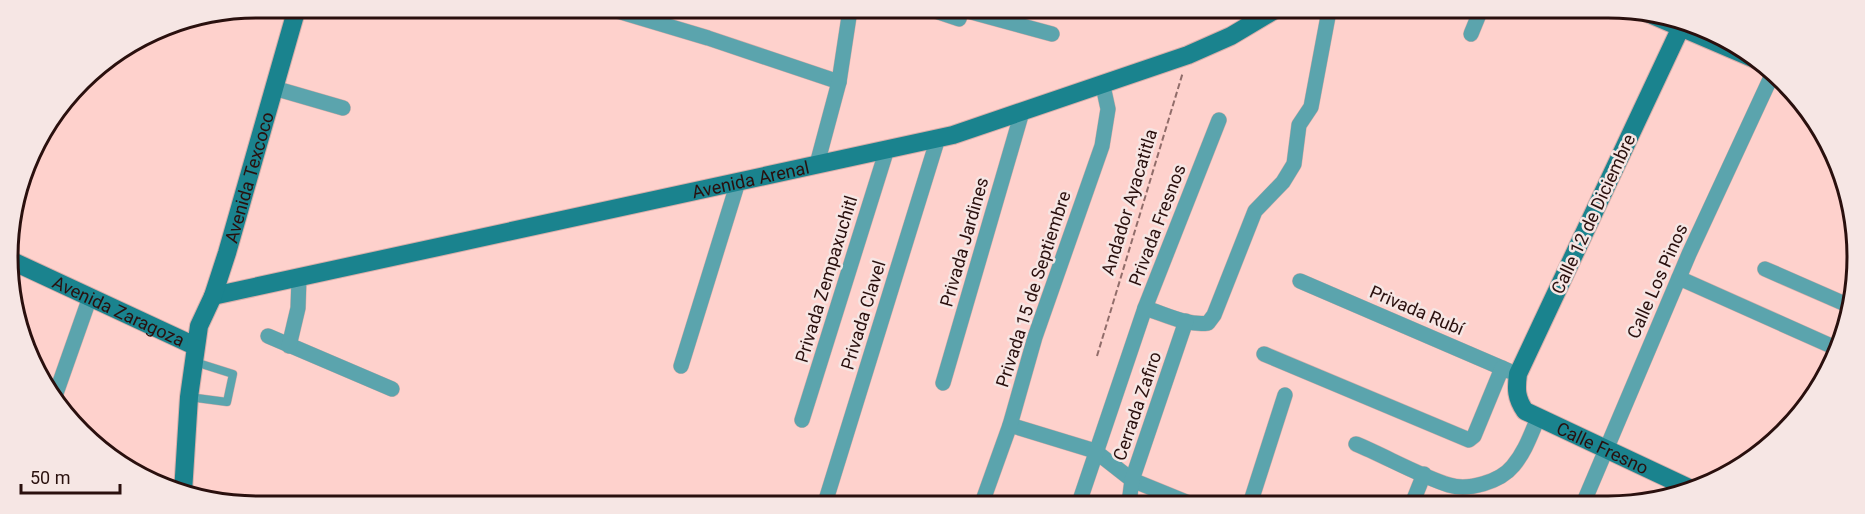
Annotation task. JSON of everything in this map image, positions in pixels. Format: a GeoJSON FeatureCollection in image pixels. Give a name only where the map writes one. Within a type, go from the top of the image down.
{"type":"FeatureCollection","features":[{"type":"Feature","properties":{"kind":"main road","name":"Avenida Texcoco"},"geometry":{"type":"LineString","coordinates":[[183,484],[189,397],[199,326],[213,296],[294,18]]}},
{"type":"Feature","properties":{"kind":"main road","name":"Avenida Arenal"},"geometry":{"type":"LineString","coordinates":[[213,296],[938,138],[1103,86],[1188,55],[1231,36],[1261,18]]}},
{"type":"Feature","properties":{"kind":"main road","name":"Calle 12 de Diciembre"},"geometry":{"type":"LineString","coordinates":[[1519,402],[1510,371],[1680,29]]}},
{"type":"Feature","properties":{"kind":"main road","name":"Avenida Zaragoza"},"geometry":{"type":"LineString","coordinates":[[18,264],[90,297],[194,354]]}},
{"type":"Feature","properties":{"kind":"main road","name":"Calle Fresno"},"geometry":{"type":"LineString","coordinates":[[1519,402],[1525,411],[1538,418],[1676,486]]}},
{"type":"Feature","properties":{"kind":"street"},"geometry":{"type":"LineString","coordinates":[[641,18],[838,82]]}},
{"type":"Feature","properties":{"kind":"street"},"geometry":{"type":"LineString","coordinates":[[817,164],[838,82],[849,18]]}},
{"type":"Feature","properties":{"kind":"street"},"geometry":{"type":"LineString","coordinates":[[993,18],[1052,34]]}},
{"type":"Feature","properties":{"kind":"street","name":"Privada Fresnos"},"geometry":{"type":"LineString","coordinates":[[1219,120],[1145,308],[1200,324],[1208,322],[1214,315],[1255,211],[1283,182],[1294,164],[1299,125],[1311,107],[1328,18]]}},
{"type":"Feature","properties":{"kind":"street"},"geometry":{"type":"LineString","coordinates":[[1471,34],[1478,18]]}},
{"type":"Feature","properties":{"kind":"street","name":"Calle Los Pinos"},"geometry":{"type":"LineString","coordinates":[[1586,496],[1679,278],[1769,80]]}},
{"type":"Feature","properties":{"kind":"street","name":"Privada 15 de Septiembre"},"geometry":{"type":"LineString","coordinates":[[985,496],[1010,425],[1035,337],[1102,146],[1108,109],[1103,86]]}},
{"type":"Feature","properties":{"kind":"street"},"geometry":{"type":"LineString","coordinates":[[274,88],[343,108]]}},
{"type":"Feature","properties":{"kind":"street","name":"Privada Jardines"},"geometry":{"type":"LineString","coordinates":[[944,383],[1022,112]]}},
{"type":"Feature","properties":{"kind":"street","name":"Privada Clavel"},"geometry":{"type":"LineString","coordinates":[[827,496],[938,138]]}},
{"type":"Feature","properties":{"kind":"street","name":"Privada Zempaxuchitl"},"geometry":{"type":"LineString","coordinates":[[802,420],[888,149]]}},
{"type":"Feature","properties":{"kind":"street"},"geometry":{"type":"LineString","coordinates":[[681,366],[738,182]]}},
{"type":"Feature","properties":{"kind":"street"},"geometry":{"type":"LineString","coordinates":[[1765,268],[1842,303]]}},
{"type":"Feature","properties":{"kind":"street"},"geometry":{"type":"LineString","coordinates":[[289,346],[298,308],[299,278]]}},
{"type":"Feature","properties":{"kind":"street"},"geometry":{"type":"LineString","coordinates":[[1679,278],[1830,345]]}},
{"type":"Feature","properties":{"kind":"street","name":"Privada Rubí"},"geometry":{"type":"LineString","coordinates":[[1300,281],[1510,371]]}},
{"type":"Feature","properties":{"kind":"street"},"geometry":{"type":"LineString","coordinates":[[57,389],[90,297]]}},
{"type":"Feature","properties":{"kind":"street"},"geometry":{"type":"LineString","coordinates":[[1081,496],[1145,308]]}},
{"type":"Feature","properties":{"kind":"street","name":"Cerrada Zafiro"},"geometry":{"type":"LineString","coordinates":[[1130,496],[1132,480],[1186,321]]}},
{"type":"Feature","properties":{"kind":"street"},"geometry":{"type":"LineString","coordinates":[[268,336],[392,390]]}},
{"type":"Feature","properties":{"kind":"street","name":"Calle 12 de Diciembre"},"geometry":{"type":"LineString","coordinates":[[1264,354],[1469,440],[1474,436],[1510,371]]}},
{"type":"Feature","properties":{"kind":"street"},"geometry":{"type":"LineString","coordinates":[[1253,496],[1285,395]]}},
{"type":"Feature","properties":{"kind":"street"},"geometry":{"type":"LineString","coordinates":[[1356,444],[1450,486],[1469,487],[1493,479],[1511,469],[1523,452],[1538,418]]}},
{"type":"Feature","properties":{"kind":"street"},"geometry":{"type":"LineString","coordinates":[[1010,425],[1095,451],[1132,480],[1160,496]]}},
{"type":"Feature","properties":{"kind":"street"},"geometry":{"type":"LineString","coordinates":[[1415,496],[1424,474]]}},
{"type":"Feature","properties":{"kind":"lane"},"geometry":{"type":"LineString","coordinates":[[189,397],[227,402],[234,374],[194,354]]}},
{"type":"Feature","properties":{"kind":"path","name":"Andador Ayacatitla"},"geometry":{"type":"LineString","coordinates":[[1097,356],[1188,55]]}}]}
